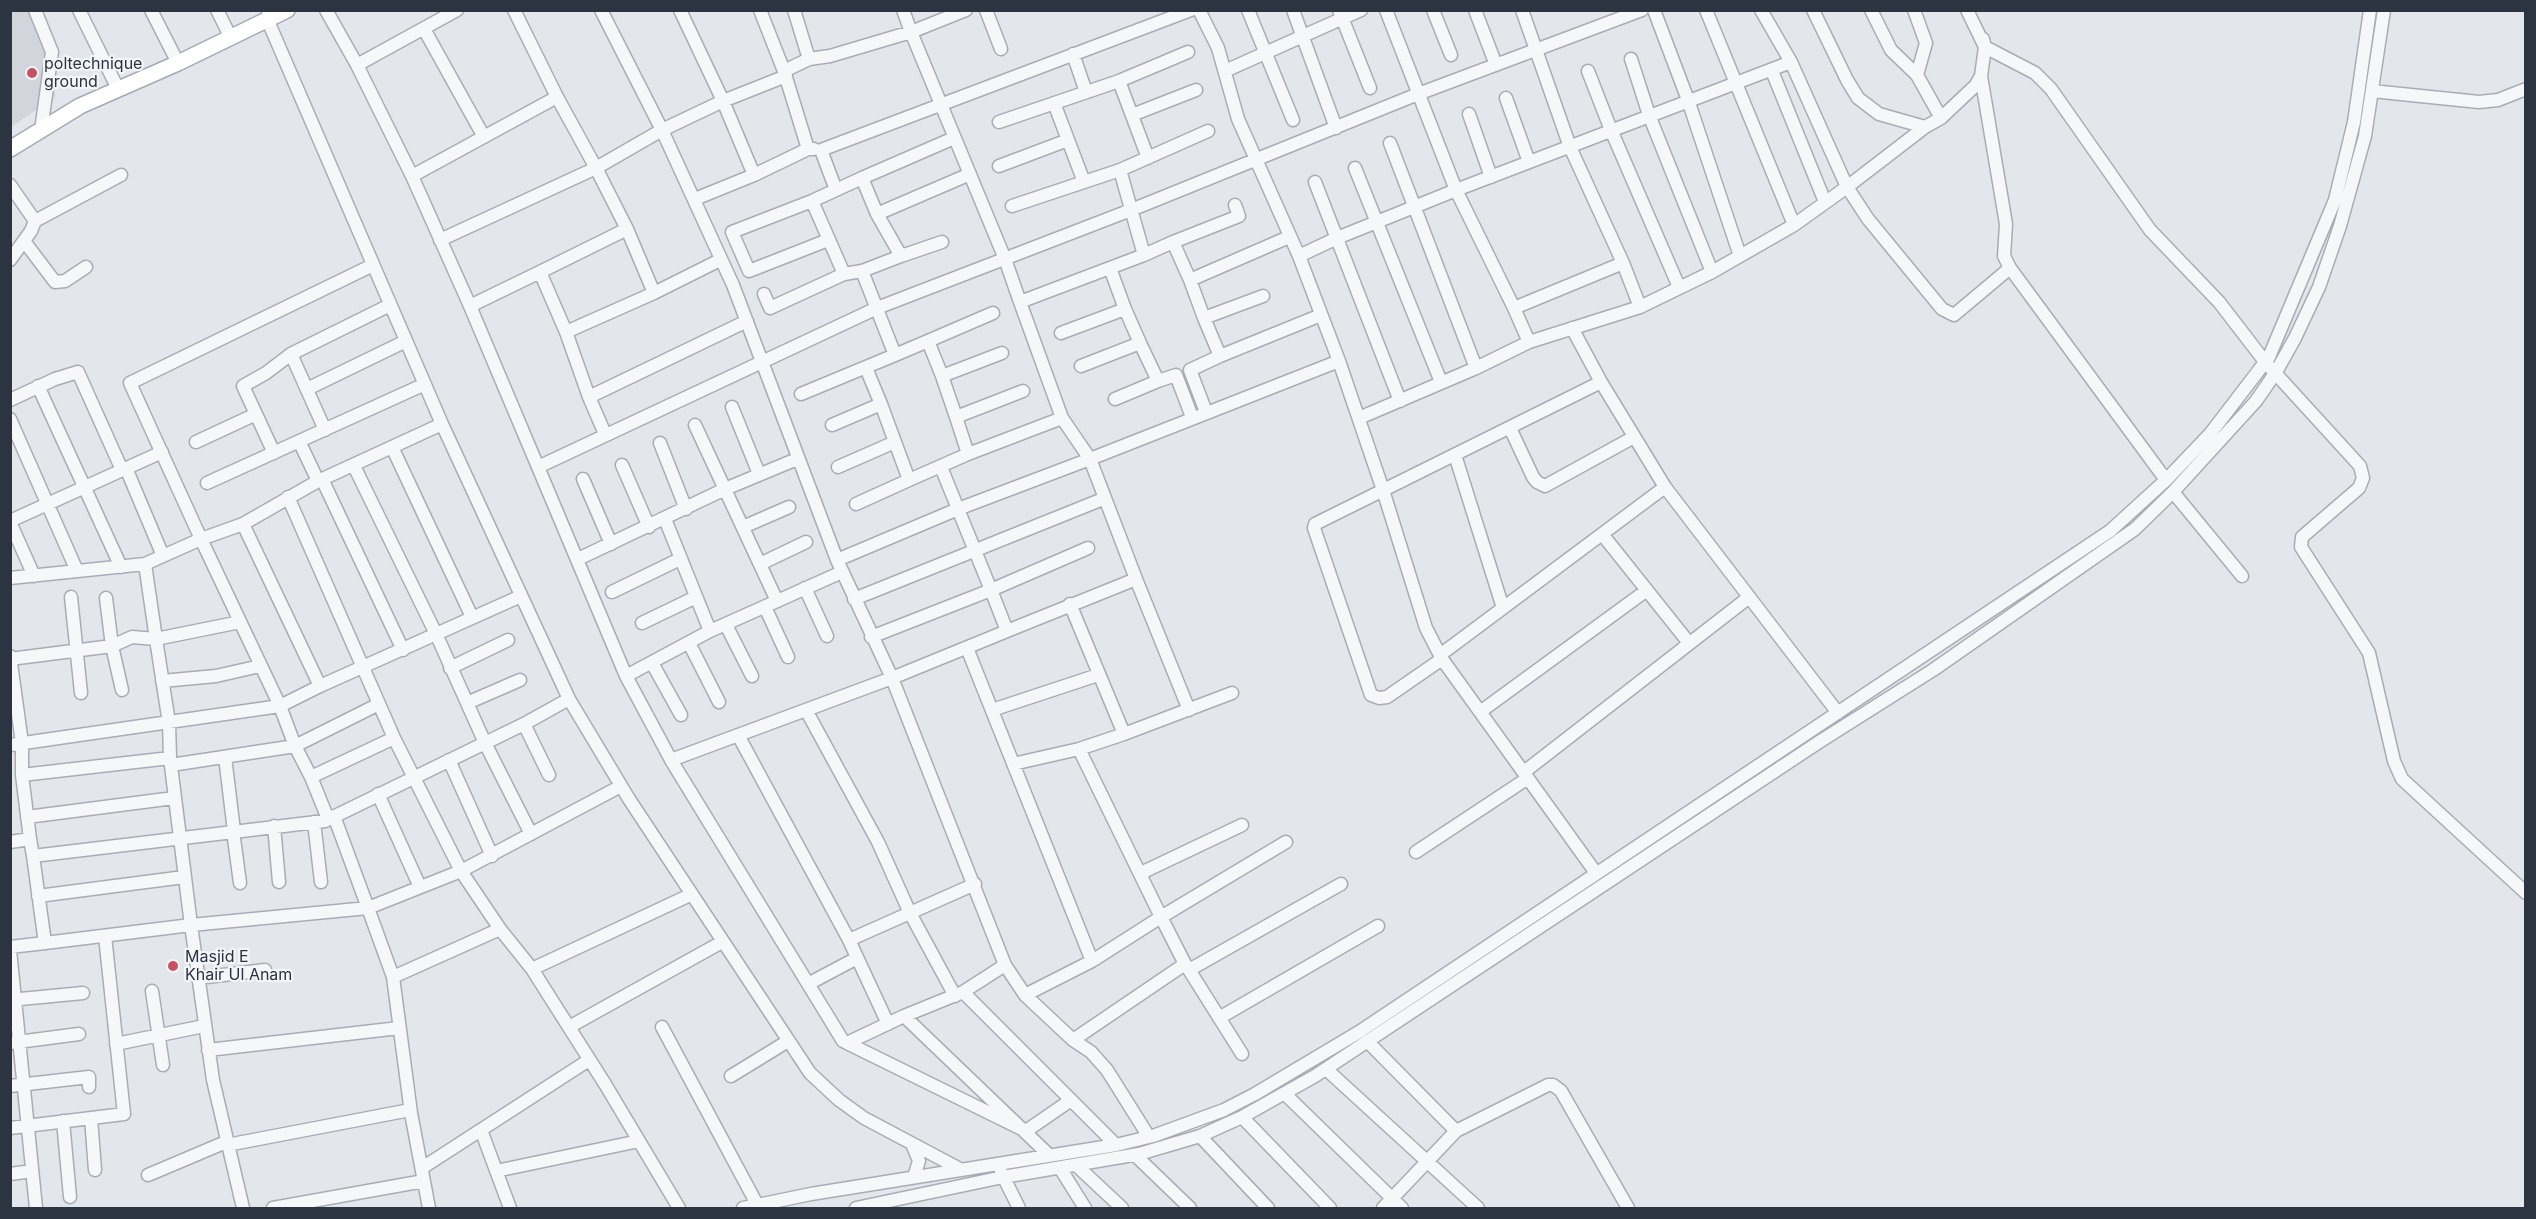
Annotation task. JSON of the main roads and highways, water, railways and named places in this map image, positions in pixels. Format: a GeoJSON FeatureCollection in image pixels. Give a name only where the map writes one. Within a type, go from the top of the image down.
{"type":"FeatureCollection","features":[{"type":"Feature","properties":{"kind":"main road"},"geometry":{"type":"LineString","coordinates":[[10,149],[80,106],[231,38],[268,16],[287,10]]}},
{"type":"Feature","properties":{"kind":"place","name":"poltechnique ground"},"geometry":{"type":"Point","coordinates":[32,73]}},
{"type":"Feature","properties":{"kind":"place","name":"Masjid E Khair Ul Anam"},"geometry":{"type":"Point","coordinates":[173,966]}}]}
